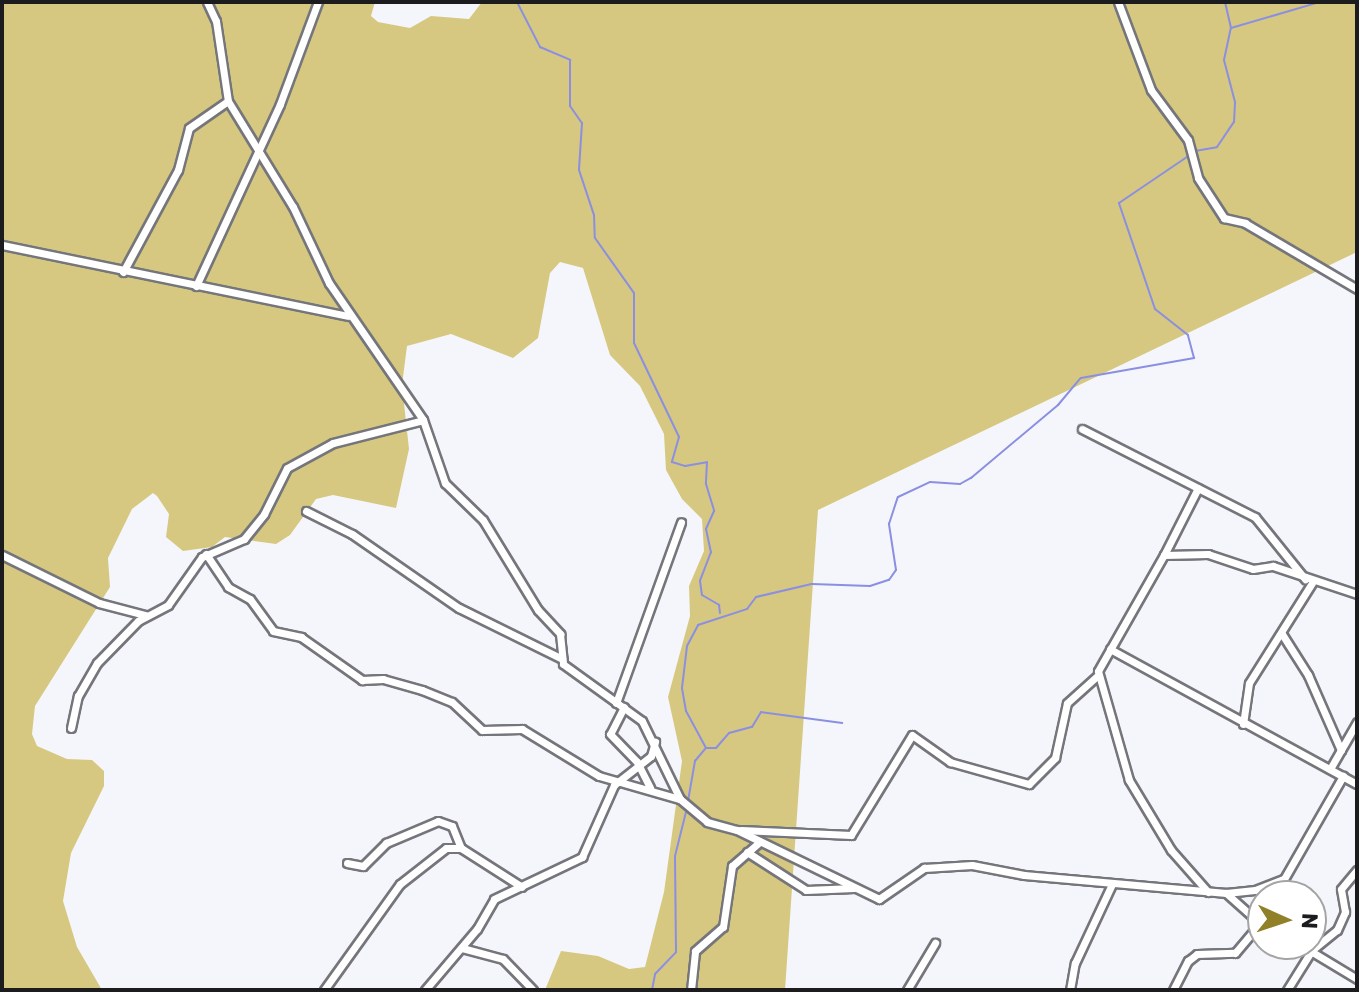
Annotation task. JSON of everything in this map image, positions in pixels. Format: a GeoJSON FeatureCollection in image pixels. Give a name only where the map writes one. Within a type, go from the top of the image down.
{"type":"FeatureCollection","features":[{"type":"Feature","properties":{"kind":"street"},"geometry":{"type":"LineString","coordinates":[[207,2],[216,21],[228,101],[352,319],[377,347],[423,420],[445,483],[483,520],[538,610],[560,634],[562,659],[569,671],[620,705],[655,740],[680,799]]}},
{"type":"Feature","properties":{"kind":"street"},"geometry":{"type":"LineString","coordinates":[[196,286],[258,150],[318,2]]}},
{"type":"Feature","properties":{"kind":"street"},"geometry":{"type":"LineString","coordinates":[[1118,2],[1151,90],[1188,140],[1198,178],[1224,218],[1264,233],[1357,289]]}},
{"type":"Feature","properties":{"kind":"street"},"geometry":{"type":"LineString","coordinates":[[123,272],[147,219],[174,180],[189,128],[228,101]]}},
{"type":"Feature","properties":{"kind":"street"},"geometry":{"type":"LineString","coordinates":[[2,245],[123,272],[333,310],[352,319]]}},
{"type":"Feature","properties":{"kind":"street"},"geometry":{"type":"LineString","coordinates":[[71,728],[78,696],[97,663],[145,615],[168,605],[206,554],[244,539],[291,466],[333,443],[423,420]]}},
{"type":"Feature","properties":{"kind":"street"},"geometry":{"type":"LineString","coordinates":[[1082,429],[1255,517],[1290,553],[1309,582]]}},
{"type":"Feature","properties":{"kind":"street"},"geometry":{"type":"LineString","coordinates":[[206,554],[228,587],[250,599],[273,631],[301,637],[362,680],[383,679],[452,702],[482,730],[522,729],[616,782],[650,788],[680,799],[707,822],[774,836],[851,835],[912,735],[950,762],[1029,784],[1055,758],[1067,703],[1097,676],[1198,488]]}},
{"type":"Feature","properties":{"kind":"street"},"geometry":{"type":"LineString","coordinates":[[306,511],[352,534],[459,608],[562,659]]}},
{"type":"Feature","properties":{"kind":"street"},"geometry":{"type":"LineString","coordinates":[[650,788],[640,766],[610,734],[681,522]]}},
{"type":"Feature","properties":{"kind":"street"},"geometry":{"type":"LineString","coordinates":[[1164,555],[1208,554],[1251,569],[1283,568],[1309,582],[1357,594]]}},
{"type":"Feature","properties":{"kind":"street"},"geometry":{"type":"LineString","coordinates":[[2,555],[99,603],[145,615]]}},
{"type":"Feature","properties":{"kind":"street"},"geometry":{"type":"LineString","coordinates":[[1243,724],[1249,683],[1282,634],[1309,582]]}},
{"type":"Feature","properties":{"kind":"street"},"geometry":{"type":"LineString","coordinates":[[1282,634],[1308,675],[1341,750]]}},
{"type":"Feature","properties":{"kind":"street"},"geometry":{"type":"LineString","coordinates":[[1110,649],[1357,784]]}},
{"type":"Feature","properties":{"kind":"street"},"geometry":{"type":"LineString","coordinates":[[1097,676],[1129,780],[1171,850],[1208,892]]}},
{"type":"Feature","properties":{"kind":"street"},"geometry":{"type":"LineString","coordinates":[[1330,769],[1357,722]]}},
{"type":"Feature","properties":{"kind":"street"},"geometry":{"type":"LineString","coordinates":[[425,990],[462,948],[494,899],[582,857],[616,782],[651,756],[655,740]]}},
{"type":"Feature","properties":{"kind":"street"},"geometry":{"type":"LineString","coordinates":[[737,830],[883,899],[924,868],[972,865],[1112,884],[1226,893],[1255,890],[1284,879],[1343,776]]}},
{"type":"Feature","properties":{"kind":"street"},"geometry":{"type":"LineString","coordinates":[[347,863],[363,866],[386,843],[438,821],[452,826],[461,848]]}},
{"type":"Feature","properties":{"kind":"street"},"geometry":{"type":"LineString","coordinates":[[691,990],[694,954],[723,927],[729,874],[760,842]]}},
{"type":"Feature","properties":{"kind":"street"},"geometry":{"type":"LineString","coordinates":[[324,990],[400,884],[446,848],[461,848],[522,887]]}},
{"type":"Feature","properties":{"kind":"street"},"geometry":{"type":"LineString","coordinates":[[747,852],[806,890],[855,888]]}},
{"type":"Feature","properties":{"kind":"street"},"geometry":{"type":"LineString","coordinates":[[1327,938],[1337,930],[1345,912],[1341,889],[1356,872]]}},
{"type":"Feature","properties":{"kind":"street"},"geometry":{"type":"LineString","coordinates":[[1070,990],[1075,963],[1112,884]]}},
{"type":"Feature","properties":{"kind":"street"},"geometry":{"type":"LineString","coordinates":[[1226,893],[1247,912]]}},
{"type":"Feature","properties":{"kind":"street"},"geometry":{"type":"LineString","coordinates":[[1173,990],[1188,961],[1197,954],[1235,953],[1247,940]]}},
{"type":"Feature","properties":{"kind":"street"},"geometry":{"type":"LineString","coordinates":[[907,990],[935,943]]}},
{"type":"Feature","properties":{"kind":"street"},"geometry":{"type":"LineString","coordinates":[[462,948],[503,959],[533,990]]}},
{"type":"Feature","properties":{"kind":"street"},"geometry":{"type":"LineString","coordinates":[[1287,990],[1306,960]]}},
{"type":"Feature","properties":{"kind":"street"},"geometry":{"type":"LineString","coordinates":[[1327,960],[1357,979]]}},
{"type":"Feature","properties":{"kind":"shaded area"},"geometry":{"type":"Polygon","coordinates":[[[2,2],[375,2],[371,16],[378,22],[410,28],[431,16],[469,19],[482,2],[1357,2],[1357,252],[818,510],[785,990],[545,990],[561,951],[598,956],[629,969],[645,967],[664,892],[682,761],[668,697],[690,616],[689,586],[704,551],[702,519],[682,499],[666,470],[664,434],[640,386],[610,355],[583,268],[560,262],[550,273],[538,338],[513,358],[451,334],[407,346],[402,385],[409,449],[396,508],[333,495],[316,499],[290,535],[276,544],[225,537],[212,547],[183,551],[166,537],[169,514],[157,496],[153,493],[132,509],[108,558],[110,587],[35,706],[32,734],[37,746],[67,759],[92,760],[104,771],[104,786],[71,853],[63,901],[77,947],[102,990],[2,990],[2,2]]]}},
{"type":"Feature","properties":{"kind":"waterway"},"geometry":{"type":"LineString","coordinates":[[517,2],[540,47],[570,60],[570,106],[582,123],[579,170],[594,215],[595,238],[634,293],[634,343],[679,437],[672,462],[685,466],[707,462],[706,484],[714,511],[706,529],[711,552],[700,581],[702,595],[719,605],[720,613]]}},
{"type":"Feature","properties":{"kind":"waterway"},"geometry":{"type":"LineString","coordinates":[[1225,2],[1231,28]]}},
{"type":"Feature","properties":{"kind":"waterway"},"geometry":{"type":"LineString","coordinates":[[1195,151],[1217,147],[1234,122],[1235,102],[1224,60],[1231,28],[1320,2]]}},
{"type":"Feature","properties":{"kind":"waterway"},"geometry":{"type":"LineString","coordinates":[[688,801],[695,761],[706,748],[686,711],[682,688],[687,646],[698,625],[747,609],[756,597],[812,584],[870,586],[889,580],[896,570],[889,524],[898,497],[930,482],[960,484],[971,478],[1058,405],[1081,378],[1194,358],[1188,335],[1155,309],[1119,203],[1190,155]]}},
{"type":"Feature","properties":{"kind":"waterway"},"geometry":{"type":"LineString","coordinates":[[707,748],[716,748],[729,733],[752,727],[761,712],[842,723]]}},
{"type":"Feature","properties":{"kind":"waterway"},"geometry":{"type":"LineString","coordinates":[[652,990],[655,974],[676,952],[675,856],[687,808]]}}]}
